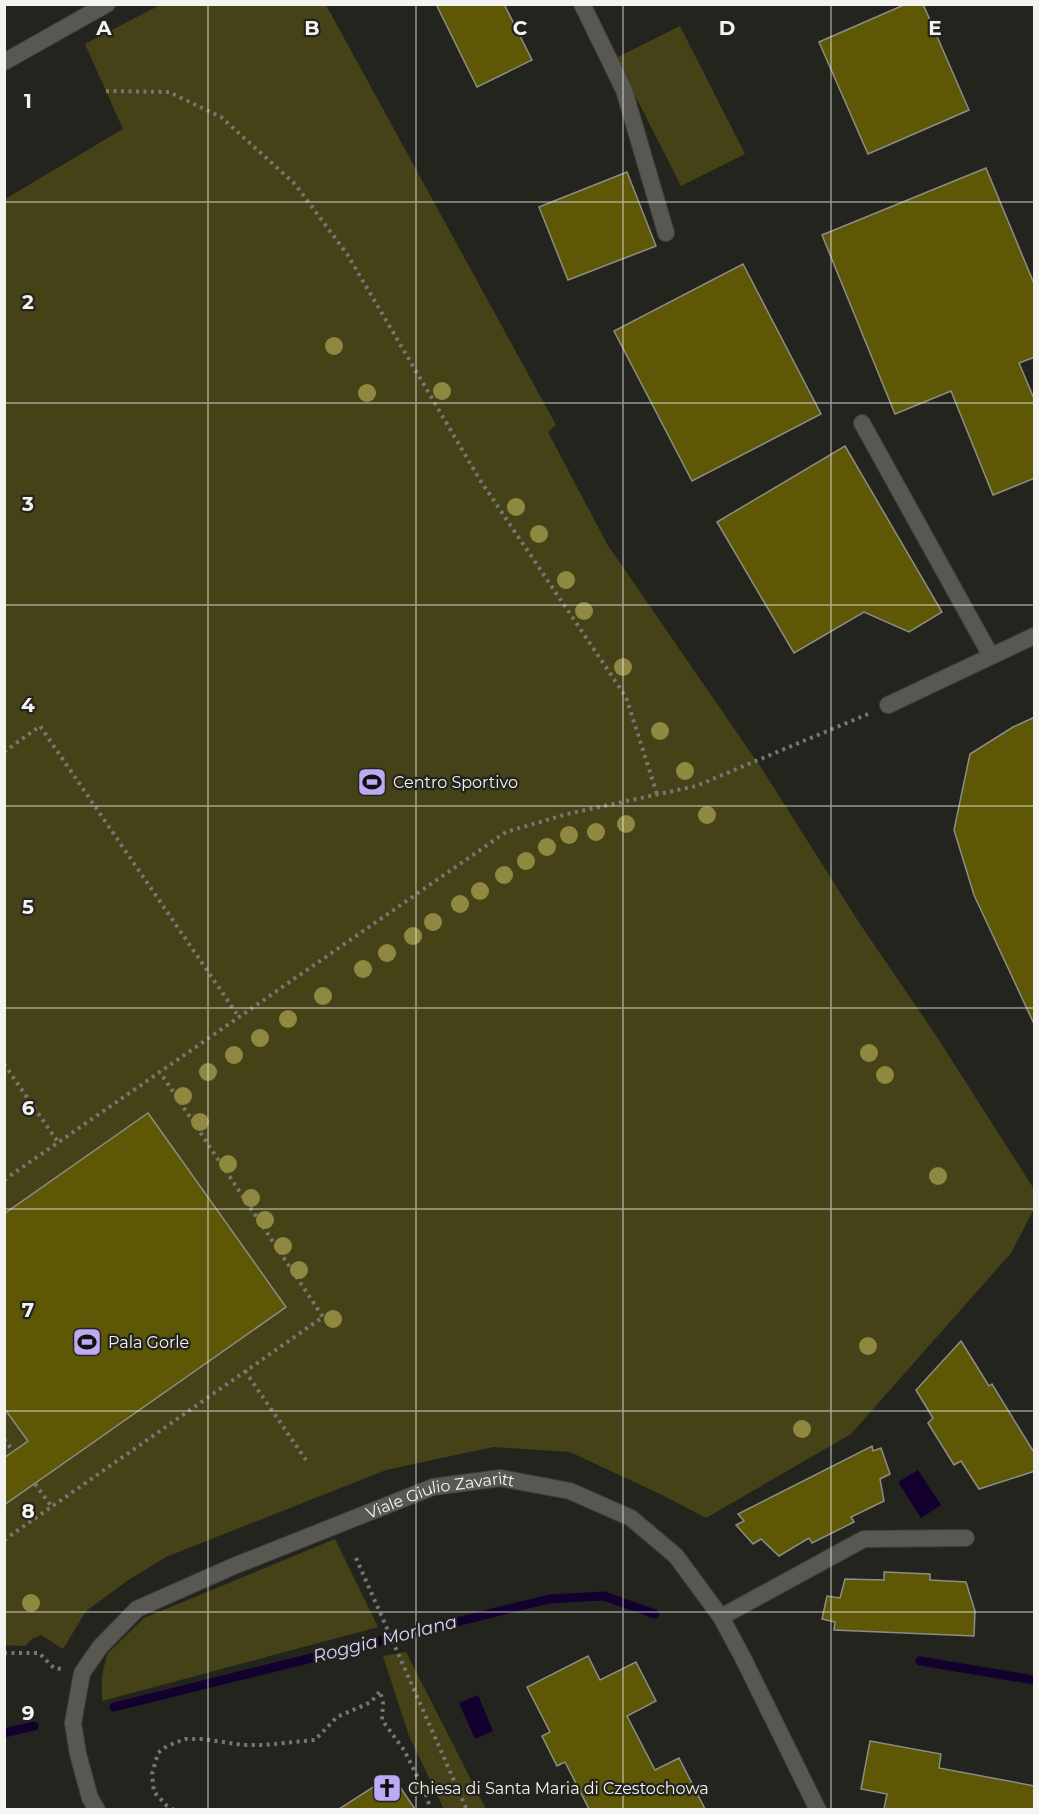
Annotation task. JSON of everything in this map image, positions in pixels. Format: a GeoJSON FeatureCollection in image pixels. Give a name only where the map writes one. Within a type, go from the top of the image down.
{"type":"FeatureCollection","features":[{"type":"Feature","properties":{"kind":"street"},"geometry":{"type":"LineString","coordinates":[[4,62],[107,4]]}},
{"type":"Feature","properties":{"kind":"street"},"geometry":{"type":"LineString","coordinates":[[582,4],[624,90],[666,232]]}},
{"type":"Feature","properties":{"kind":"street"},"geometry":{"type":"LineString","coordinates":[[862,423],[991,656]]}},
{"type":"Feature","properties":{"kind":"street"},"geometry":{"type":"LineString","coordinates":[[888,705],[1035,636]]}},
{"type":"Feature","properties":{"kind":"street","name":"Viale Giulio Zavaritt"},"geometry":{"type":"LineString","coordinates":[[97,1809],[90,1798],[78,1754],[73,1724],[82,1673],[100,1647],[137,1609],[234,1566],[433,1487],[500,1478],[570,1491],[631,1518],[676,1556],[721,1617],[818,1809]]}},
{"type":"Feature","properties":{"kind":"street"},"geometry":{"type":"LineString","coordinates":[[721,1617],[864,1539],[966,1538]]}},
{"type":"Feature","properties":{"kind":"path"},"geometry":{"type":"LineString","coordinates":[[106,91],[169,92],[221,117],[295,184],[347,254],[480,480],[626,697],[657,794]]}},
{"type":"Feature","properties":{"kind":"path"},"geometry":{"type":"LineString","coordinates":[[4,1180],[506,832],[567,814],[696,786],[888,705]]}},
{"type":"Feature","properties":{"kind":"path"},"geometry":{"type":"LineString","coordinates":[[4,752],[40,726],[239,1017]]}},
{"type":"Feature","properties":{"kind":"path"},"geometry":{"type":"LineString","coordinates":[[4,1064],[58,1142]]}},
{"type":"Feature","properties":{"kind":"path"},"geometry":{"type":"LineString","coordinates":[[4,1540],[323,1317],[160,1072]]}},
{"type":"Feature","properties":{"kind":"path"},"geometry":{"type":"LineString","coordinates":[[246,1371],[306,1460]]}},
{"type":"Feature","properties":{"kind":"path"},"geometry":{"type":"LineString","coordinates":[[4,1439],[14,1452]]}},
{"type":"Feature","properties":{"kind":"path"},"geometry":{"type":"LineString","coordinates":[[35,1484],[52,1507]]}},
{"type":"Feature","properties":{"kind":"path"},"geometry":{"type":"LineString","coordinates":[[356,1558],[467,1809]]}},
{"type":"Feature","properties":{"kind":"path"},"geometry":{"type":"LineString","coordinates":[[4,1653],[39,1653],[54,1668],[82,1673]]}},
{"type":"Feature","properties":{"kind":"path"},"geometry":{"type":"LineString","coordinates":[[174,1809],[166,1806],[154,1792],[152,1774],[158,1753],[167,1746],[185,1739],[203,1739],[243,1745],[315,1740],[337,1717],[370,1702],[380,1691],[382,1720],[404,1750],[431,1809]]}},
{"type":"Feature","properties":{"kind":"shaded area"},"geometry":{"type":"Polygon","coordinates":[[[160,5],[326,5],[556,425],[548,432],[607,544],[764,772],[858,921],[935,1034],[1034,1189],[1034,1209],[1011,1253],[851,1434],[706,1518],[570,1452],[493,1447],[386,1470],[166,1557],[127,1581],[86,1611],[63,1649],[41,1635],[32,1639],[25,1646],[5,1645],[5,199],[123,129],[85,44],[160,5]]]}},
{"type":"Feature","properties":{"kind":"shaded area"},"geometry":{"type":"Polygon","coordinates":[[[680,26],[745,154],[681,186],[616,58],[680,26]]]}},
{"type":"Feature","properties":{"kind":"shaded area"},"geometry":{"type":"Polygon","coordinates":[[[918,1470],[941,1505],[921,1518],[898,1482],[918,1470]]]}},
{"type":"Feature","properties":{"kind":"shaded area"},"geometry":{"type":"Polygon","coordinates":[[[335,1539],[378,1627],[102,1701],[102,1676],[107,1654],[144,1618],[335,1539]]]}},
{"type":"Feature","properties":{"kind":"shaded area"},"geometry":{"type":"Polygon","coordinates":[[[406,1652],[486,1809],[444,1809],[409,1736],[383,1656],[406,1652]]]}},
{"type":"Feature","properties":{"kind":"shaded area"},"geometry":{"type":"Polygon","coordinates":[[[478,1695],[493,1731],[475,1739],[459,1703],[478,1695]]]}},
{"type":"Feature","properties":{"kind":"building"},"geometry":{"type":"Polygon","coordinates":[[[436,4],[504,4],[532,60],[477,87],[436,4]]]}},
{"type":"Feature","properties":{"kind":"building"},"geometry":{"type":"Polygon","coordinates":[[[906,4],[923,4],[969,110],[868,154],[819,42],[906,4]]]}},
{"type":"Feature","properties":{"kind":"building"},"geometry":{"type":"Polygon","coordinates":[[[986,168],[1035,286],[1035,357],[1019,363],[1035,401],[1035,478],[993,495],[951,391],[895,414],[822,235],[986,168]]]}},
{"type":"Feature","properties":{"kind":"building"},"geometry":{"type":"Polygon","coordinates":[[[627,172],[656,246],[568,280],[539,207],[627,172]]]}},
{"type":"Feature","properties":{"kind":"building"},"geometry":{"type":"Polygon","coordinates":[[[743,264],[821,414],[692,481],[614,331],[743,264]]]}},
{"type":"Feature","properties":{"kind":"building"},"geometry":{"type":"Polygon","coordinates":[[[845,446],[942,612],[909,632],[864,612],[794,653],[717,522],[845,446]]]}},
{"type":"Feature","properties":{"kind":"building"},"geometry":{"type":"Polygon","coordinates":[[[1035,717],[1035,1026],[974,895],[954,830],[970,754],[1013,727],[1035,717]]]}},
{"type":"Feature","properties":{"kind":"building","name":"Pala Gorle"},"geometry":{"type":"Polygon","coordinates":[[[148,1113],[286,1307],[4,1505],[4,1458],[28,1441],[4,1408],[4,1214],[148,1113]]]}},
{"type":"Feature","properties":{"kind":"building"},"geometry":{"type":"Polygon","coordinates":[[[961,1341],[989,1386],[992,1384],[1035,1454],[1035,1471],[979,1489],[961,1461],[954,1465],[928,1423],[933,1418],[916,1390],[961,1341]]]}},
{"type":"Feature","properties":{"kind":"building"},"geometry":{"type":"Polygon","coordinates":[[[872,1446],[873,1451],[881,1448],[890,1474],[880,1479],[884,1501],[851,1517],[854,1522],[812,1543],[809,1538],[779,1556],[761,1539],[753,1544],[736,1525],[744,1521],[738,1514],[872,1446]]]}},
{"type":"Feature","properties":{"kind":"building"},"geometry":{"type":"Polygon","coordinates":[[[884,1572],[930,1574],[930,1580],[966,1582],[975,1611],[974,1636],[834,1630],[835,1622],[822,1619],[827,1596],[840,1598],[845,1579],[884,1580],[884,1572]]]}},
{"type":"Feature","properties":{"kind":"building"},"geometry":{"type":"Polygon","coordinates":[[[588,1656],[600,1680],[636,1662],[656,1701],[627,1716],[655,1770],[679,1758],[705,1809],[589,1809],[565,1762],[557,1766],[542,1736],[550,1732],[527,1687],[588,1656]]]}},
{"type":"Feature","properties":{"kind":"building"},"geometry":{"type":"Polygon","coordinates":[[[870,1741],[941,1754],[939,1768],[1035,1786],[1035,1809],[884,1809],[887,1794],[861,1789],[870,1741]]]}},
{"type":"Feature","properties":{"kind":"building","name":"Chiesa di Santa Maria di Czestochowa"},"geometry":{"type":"Polygon","coordinates":[[[392,1775],[415,1809],[339,1809],[392,1775]]]}},
{"type":"Feature","properties":{"kind":"waterway","name":"Roggia Morlana"},"geometry":{"type":"LineString","coordinates":[[114,1707],[549,1599],[604,1596],[655,1614]]}},
{"type":"Feature","properties":{"kind":"waterway","name":"Roggia Morlana"},"geometry":{"type":"LineString","coordinates":[[920,1661],[1034,1680]]}},
{"type":"Feature","properties":{"kind":"waterway","name":"Roggia Morlana"},"geometry":{"type":"LineString","coordinates":[[4,1733],[34,1726]]}},
{"type":"Feature","properties":{"kind":"place","name":"Centro Sportivo"},"geometry":{"type":"Point","coordinates":[372,782]}},
{"type":"Feature","properties":{"kind":"place","name":"Pala Gorle"},"geometry":{"type":"Point","coordinates":[87,1342]}},
{"type":"Feature","properties":{"kind":"place","name":"Chiesa di Santa Maria di Czestochowa"},"geometry":{"type":"Point","coordinates":[387,1788]}}]}
